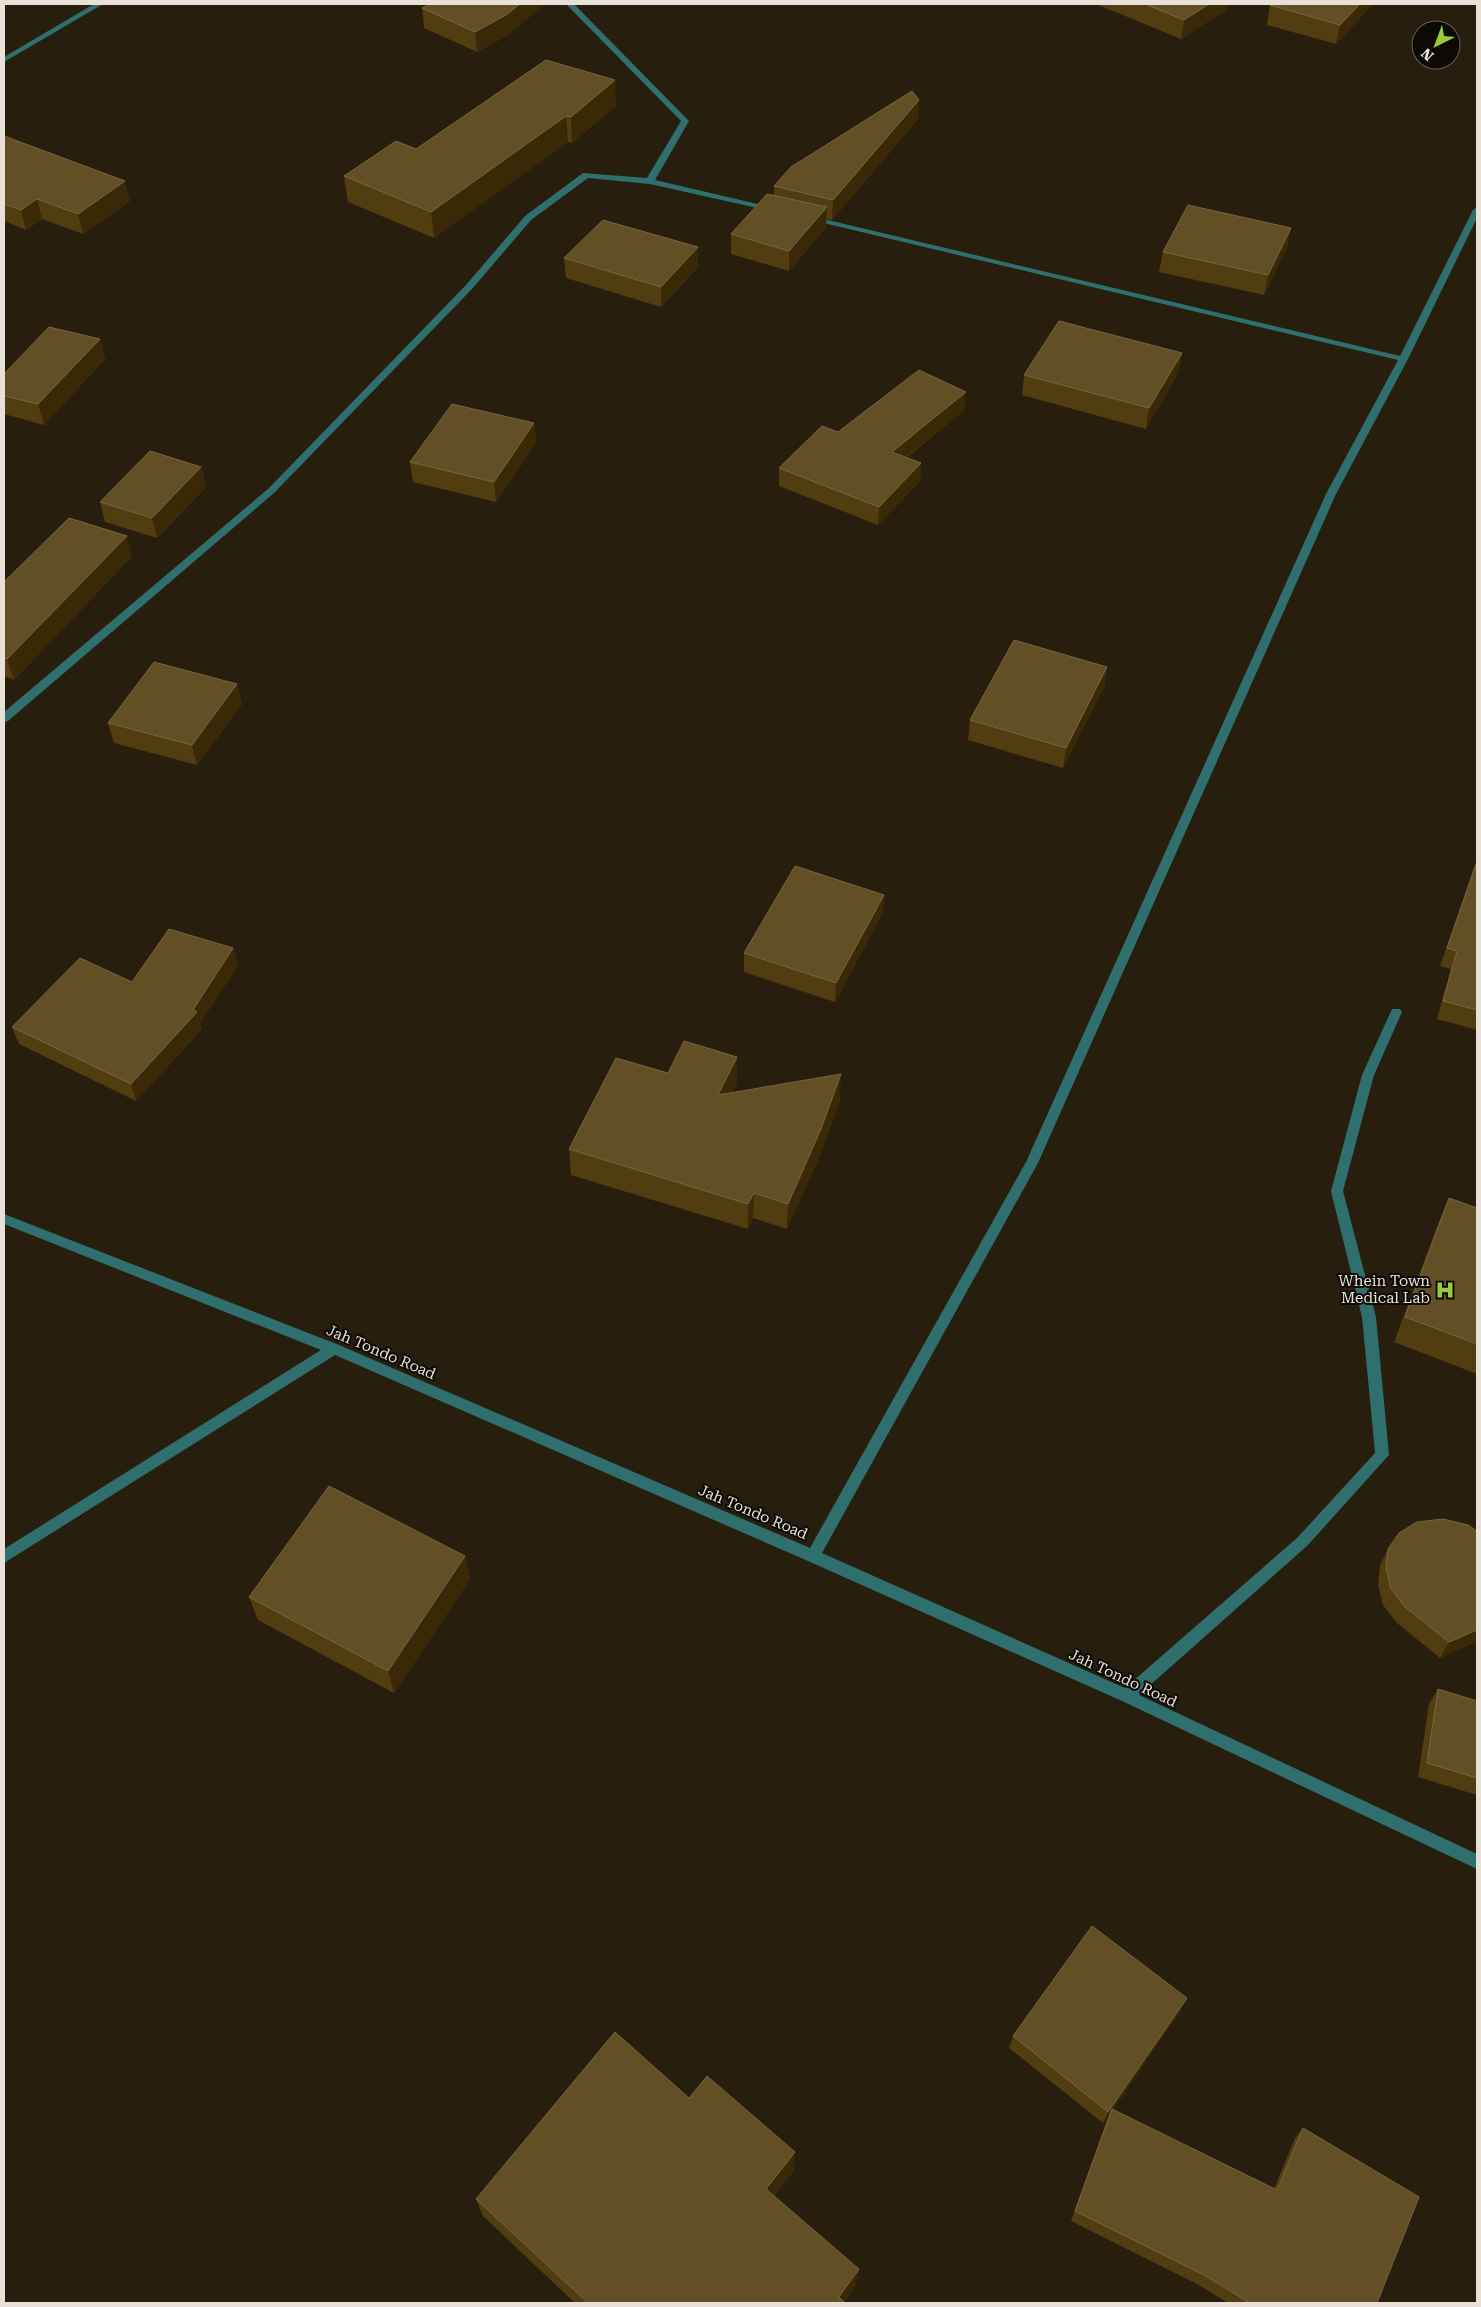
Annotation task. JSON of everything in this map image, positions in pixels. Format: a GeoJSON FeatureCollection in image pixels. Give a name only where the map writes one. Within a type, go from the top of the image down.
{"type":"FeatureCollection","features":[{"type":"Feature","properties":{"kind":"street"},"geometry":{"type":"LineString","coordinates":[[4,60],[99,4]]}},
{"type":"Feature","properties":{"kind":"street"},"geometry":{"type":"LineString","coordinates":[[570,4],[685,121],[650,181]]}},
{"type":"Feature","properties":{"kind":"street"},"geometry":{"type":"LineString","coordinates":[[4,718],[271,491],[469,287],[528,218],[586,174],[650,181],[786,213]]}},
{"type":"Feature","properties":{"kind":"street"},"geometry":{"type":"LineString","coordinates":[[813,1556],[1032,1163],[1331,494],[1404,359],[1477,210]]}},
{"type":"Feature","properties":{"kind":"street"},"geometry":{"type":"LineString","coordinates":[[805,218],[1404,359]]}},
{"type":"Feature","properties":{"kind":"street"},"geometry":{"type":"LineString","coordinates":[[1126,1696],[1303,1541],[1382,1455],[1369,1317],[1337,1190],[1368,1075],[1396,1012]]}},
{"type":"Feature","properties":{"kind":"street","name":"Jah Tondo Road"},"geometry":{"type":"LineString","coordinates":[[4,1219],[334,1349],[813,1556],[1126,1696],[1477,1862]]}},
{"type":"Feature","properties":{"kind":"street"},"geometry":{"type":"LineString","coordinates":[[4,1557],[334,1349]]}},
{"type":"Feature","properties":{"kind":"building"},"geometry":{"type":"Polygon","coordinates":[[[430,4],[520,4],[506,15],[475,32],[422,8],[430,4]]]}},
{"type":"Feature","properties":{"kind":"building"},"geometry":{"type":"Polygon","coordinates":[[[1145,4],[1209,4],[1184,20],[1145,4]]]}},
{"type":"Feature","properties":{"kind":"building"},"geometry":{"type":"Polygon","coordinates":[[[1360,4],[1340,25],[1270,5],[1360,4]]]}},
{"type":"Feature","properties":{"kind":"building"},"geometry":{"type":"Polygon","coordinates":[[[546,60],[615,80],[571,117],[566,116],[431,212],[344,176],[396,141],[416,149],[546,60]]]}},
{"type":"Feature","properties":{"kind":"building"},"geometry":{"type":"Polygon","coordinates":[[[912,91],[919,100],[833,200],[774,186],[791,167],[912,91]]]}},
{"type":"Feature","properties":{"kind":"building"},"geometry":{"type":"Polygon","coordinates":[[[4,136],[125,181],[78,214],[37,199],[21,210],[4,204],[4,136]]]}},
{"type":"Feature","properties":{"kind":"building"},"geometry":{"type":"Polygon","coordinates":[[[767,194],[827,207],[789,251],[731,234],[767,194]]]}},
{"type":"Feature","properties":{"kind":"building"},"geometry":{"type":"Polygon","coordinates":[[[1188,205],[1291,228],[1268,275],[1163,252],[1188,205]]]}},
{"type":"Feature","properties":{"kind":"building"},"geometry":{"type":"Polygon","coordinates":[[[603,220],[698,247],[661,287],[564,258],[603,220]]]}},
{"type":"Feature","properties":{"kind":"building"},"geometry":{"type":"Polygon","coordinates":[[[1059,321],[1182,353],[1149,408],[1024,375],[1059,321]]]}},
{"type":"Feature","properties":{"kind":"building"},"geometry":{"type":"Polygon","coordinates":[[[49,327],[100,339],[38,404],[4,396],[4,374],[49,327]]]}},
{"type":"Feature","properties":{"kind":"building"},"geometry":{"type":"Polygon","coordinates":[[[919,370],[966,392],[892,452],[921,463],[879,507],[779,468],[822,426],[838,432],[919,370]]]}},
{"type":"Feature","properties":{"kind":"building"},"geometry":{"type":"Polygon","coordinates":[[[452,404],[534,423],[494,482],[410,462],[452,404]]]}},
{"type":"Feature","properties":{"kind":"building"},"geometry":{"type":"Polygon","coordinates":[[[150,451],[201,467],[152,518],[100,502],[150,451]]]}},
{"type":"Feature","properties":{"kind":"building"},"geometry":{"type":"Polygon","coordinates":[[[69,518],[127,536],[7,659],[4,658],[4,582],[69,518]]]}},
{"type":"Feature","properties":{"kind":"building"},"geometry":{"type":"Polygon","coordinates":[[[1014,640],[1107,667],[1066,748],[970,720],[1014,640]]]}},
{"type":"Feature","properties":{"kind":"building"},"geometry":{"type":"Polygon","coordinates":[[[154,662],[237,684],[192,745],[108,723],[154,662]]]}},
{"type":"Feature","properties":{"kind":"building"},"geometry":{"type":"Polygon","coordinates":[[[1477,861],[1477,1010],[1443,1001],[1457,951],[1447,948],[1477,861]]]}},
{"type":"Feature","properties":{"kind":"building"},"geometry":{"type":"Polygon","coordinates":[[[795,866],[884,895],[836,983],[744,953],[795,866]]]}},
{"type":"Feature","properties":{"kind":"building"},"geometry":{"type":"Polygon","coordinates":[[[169,929],[233,948],[193,1010],[197,1012],[131,1084],[12,1027],[80,958],[132,982],[169,929]]]}},
{"type":"Feature","properties":{"kind":"building"},"geometry":{"type":"Polygon","coordinates":[[[684,1041],[737,1057],[718,1095],[841,1074],[821,1129],[788,1204],[754,1193],[748,1204],[569,1149],[616,1058],[668,1073],[684,1041]]]}},
{"type":"Feature","properties":{"kind":"building","name":"Whein Town Medical Lab"},"geometry":{"type":"Polygon","coordinates":[[[1449,1198],[1477,1208],[1477,1344],[1405,1317],[1449,1198]]]}},
{"type":"Feature","properties":{"kind":"building"},"geometry":{"type":"Polygon","coordinates":[[[329,1486],[465,1556],[388,1671],[249,1597],[329,1486]]]}},
{"type":"Feature","properties":{"kind":"building"},"geometry":{"type":"Polygon","coordinates":[[[1443,1519],[1468,1525],[1477,1531],[1477,1630],[1449,1642],[1405,1607],[1391,1589],[1386,1569],[1388,1549],[1399,1533],[1417,1522],[1443,1519]]]}},
{"type":"Feature","properties":{"kind":"building"},"geometry":{"type":"Polygon","coordinates":[[[1438,1689],[1477,1701],[1477,1778],[1427,1763],[1438,1689]]]}},
{"type":"Feature","properties":{"kind":"building"},"geometry":{"type":"Polygon","coordinates":[[[1092,1926],[1187,1998],[1108,2112],[1013,2036],[1092,1926]]]}},
{"type":"Feature","properties":{"kind":"building"},"geometry":{"type":"Polygon","coordinates":[[[615,2032],[689,2098],[707,2076],[795,2152],[766,2189],[859,2269],[839,2297],[845,2303],[588,2303],[476,2199],[615,2032]]]}},
{"type":"Feature","properties":{"kind":"building"},"geometry":{"type":"Polygon","coordinates":[[[1112,2109],[1277,2190],[1303,2128],[1419,2197],[1377,2303],[1250,2303],[1204,2275],[1075,2211],[1112,2109]]]}},
{"type":"Feature","properties":{"kind":"place","name":"Whein Town Medical Lab"},"geometry":{"type":"Point","coordinates":[1445,1290]}}]}
